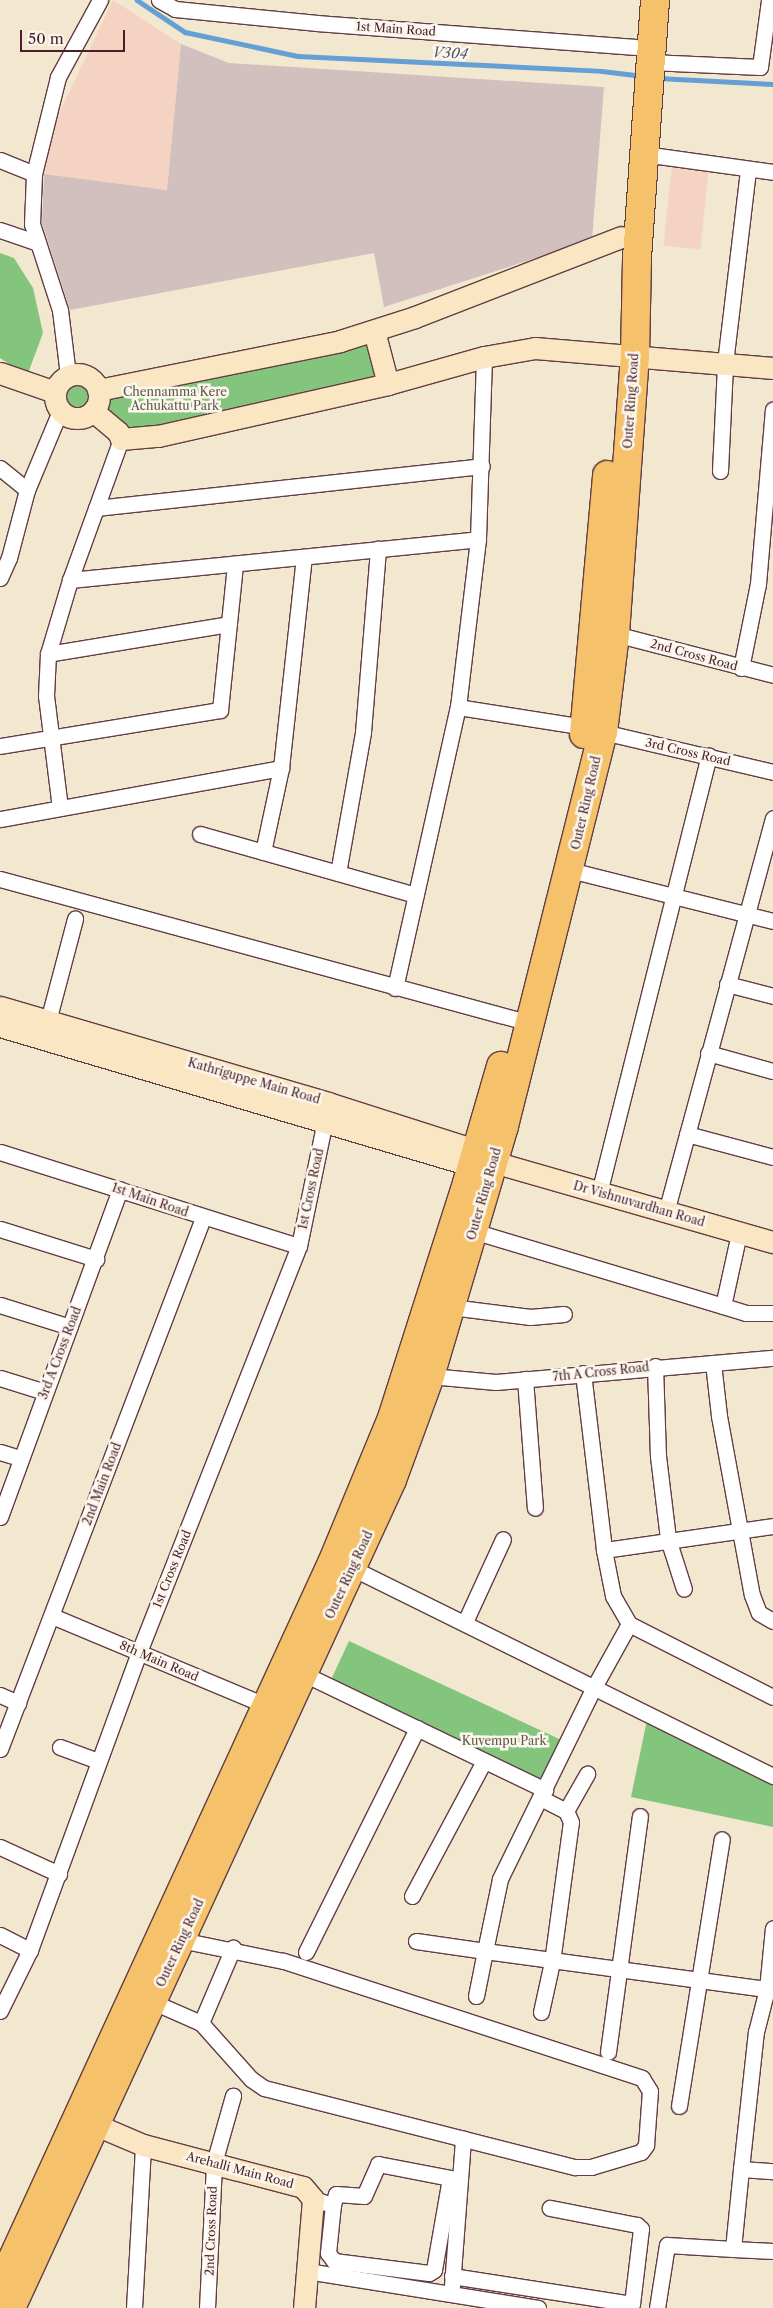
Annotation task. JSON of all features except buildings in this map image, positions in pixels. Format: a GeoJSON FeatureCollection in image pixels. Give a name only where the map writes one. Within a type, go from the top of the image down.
{"type":"FeatureCollection","features":[{"type":"Feature","properties":{"kind":"highway","name":"Outer Ring Road"},"geometry":{"type":"LineString","coordinates":[[11,2308],[87,2121],[266,1706],[332,1563],[392,1418],[487,1161],[570,870],[593,730],[614,634],[625,354],[621,238],[639,99],[642,60],[640,0]]}},
{"type":"Feature","properties":{"kind":"highway","name":"Outer Ring Road"},"geometry":{"type":"LineString","coordinates":[[642,60],[655,0]]}},
{"type":"Feature","properties":{"kind":"highway","name":"Outer Ring Road"},"geometry":{"type":"LineString","coordinates":[[0,2286],[87,2121],[153,2002],[392,1480],[430,1376],[474,1231],[515,1019],[582,751],[593,730],[644,154],[639,99]]}},
{"type":"Feature","properties":{"kind":"street"},"geometry":{"type":"LineString","coordinates":[[0,578],[5,555],[68,375],[60,310],[32,224],[34,174],[58,76],[100,0]]}},
{"type":"Feature","properties":{"kind":"street","name":"1st Main Road"},"geometry":{"type":"LineString","coordinates":[[159,0],[175,5],[642,60],[760,68],[768,54]]}},
{"type":"Feature","properties":{"kind":"street"},"geometry":{"type":"LineString","coordinates":[[768,54],[769,0]]}},
{"type":"Feature","properties":{"kind":"street"},"geometry":{"type":"LineString","coordinates":[[644,154],[773,172]]}},
{"type":"Feature","properties":{"kind":"street"},"geometry":{"type":"LineString","coordinates":[[0,160],[34,174]]}},
{"type":"Feature","properties":{"kind":"street"},"geometry":{"type":"LineString","coordinates":[[720,471],[725,363],[748,169]]}},
{"type":"Feature","properties":{"kind":"street"},"geometry":{"type":"LineString","coordinates":[[0,230],[38,243]]}},
{"type":"Feature","properties":{"kind":"street"},"geometry":{"type":"LineString","coordinates":[[98,390],[340,342],[621,238]]}},
{"type":"Feature","properties":{"kind":"street"},"geometry":{"type":"LineString","coordinates":[[374,331],[388,384]]}},
{"type":"Feature","properties":{"kind":"street"},"geometry":{"type":"LineString","coordinates":[[121,439],[186,432],[388,384],[484,357],[535,348],[625,354],[773,368]]}},
{"type":"Feature","properties":{"kind":"street"},"geometry":{"type":"LineString","coordinates":[[395,988],[458,707],[478,539],[482,466],[484,357]]}},
{"type":"Feature","properties":{"kind":"street"},"geometry":{"type":"LineString","coordinates":[[0,373],[58,401],[80,418],[93,411],[99,398],[98,390],[90,377],[75,373],[68,375]]}},
{"type":"Feature","properties":{"kind":"street"},"geometry":{"type":"LineString","coordinates":[[741,668],[766,585],[773,410]]}},
{"type":"Feature","properties":{"kind":"street"},"geometry":{"type":"LineString","coordinates":[[60,808],[50,739],[48,654],[70,580],[121,439],[118,432],[93,411]]}},
{"type":"Feature","properties":{"kind":"street"},"geometry":{"type":"LineString","coordinates":[[96,508],[482,466]]}},
{"type":"Feature","properties":{"kind":"street"},"geometry":{"type":"LineString","coordinates":[[0,468],[28,490]]}},
{"type":"Feature","properties":{"kind":"street"},"geometry":{"type":"LineString","coordinates":[[70,580],[478,539]]}},
{"type":"Feature","properties":{"kind":"street"},"geometry":{"type":"LineString","coordinates":[[338,873],[363,732],[378,549]]}},
{"type":"Feature","properties":{"kind":"street"},"geometry":{"type":"LineString","coordinates":[[263,852],[281,768],[304,556]]}},
{"type":"Feature","properties":{"kind":"street"},"geometry":{"type":"LineString","coordinates":[[0,746],[220,710],[235,564]]}},
{"type":"Feature","properties":{"kind":"street"},"geometry":{"type":"LineString","coordinates":[[48,654],[229,624]]}},
{"type":"Feature","properties":{"kind":"street","name":"2nd Cross Road"},"geometry":{"type":"LineString","coordinates":[[614,634],[773,675]]}},
{"type":"Feature","properties":{"kind":"street","name":"3rd Cross Road"},"geometry":{"type":"LineString","coordinates":[[458,707],[593,730],[773,772]]}},
{"type":"Feature","properties":{"kind":"street"},"geometry":{"type":"LineString","coordinates":[[599,1193],[709,756]]}},
{"type":"Feature","properties":{"kind":"street"},"geometry":{"type":"LineString","coordinates":[[0,819],[281,768]]}},
{"type":"Feature","properties":{"kind":"street"},"geometry":{"type":"LineString","coordinates":[[666,1212],[746,915],[769,846],[773,818]]}},
{"type":"Feature","properties":{"kind":"street"},"geometry":{"type":"LineString","coordinates":[[200,834],[416,895]]}},
{"type":"Feature","properties":{"kind":"street"},"geometry":{"type":"LineString","coordinates":[[570,870],[673,898],[773,922]]}},
{"type":"Feature","properties":{"kind":"street"},"geometry":{"type":"LineString","coordinates":[[0,880],[515,1019]]}},
{"type":"Feature","properties":{"kind":"street"},"geometry":{"type":"LineString","coordinates":[[48,1021],[75,919]]}},
{"type":"Feature","properties":{"kind":"street"},"geometry":{"type":"LineString","coordinates":[[727,984],[773,996]]}},
{"type":"Feature","properties":{"kind":"street","name":"Kathriguppe Main Road"},"geometry":{"type":"LineString","coordinates":[[0,1007],[328,1103],[487,1161]]}},
{"type":"Feature","properties":{"kind":"street","name":"Kathriguppe Main Road"},"geometry":{"type":"LineString","coordinates":[[0,1026],[325,1121],[487,1161]]}},
{"type":"Feature","properties":{"kind":"street"},"geometry":{"type":"LineString","coordinates":[[708,1053],[773,1071]]}},
{"type":"Feature","properties":{"kind":"street","name":"1st Cross Road"},"geometry":{"type":"LineString","coordinates":[[0,2011],[30,1950],[139,1652],[299,1246],[325,1121]]}},
{"type":"Feature","properties":{"kind":"street"},"geometry":{"type":"LineString","coordinates":[[687,1134],[773,1157]]}},
{"type":"Feature","properties":{"kind":"street","name":"1st Main Road"},"geometry":{"type":"LineString","coordinates":[[0,1152],[120,1189],[202,1218],[299,1246]]}},
{"type":"Feature","properties":{"kind":"street","name":"Dr Vishnuvardhan Road"},"geometry":{"type":"LineString","coordinates":[[487,1161],[773,1242]]}},
{"type":"Feature","properties":{"kind":"street","name":"3rd A Cross Road"},"geometry":{"type":"LineString","coordinates":[[0,1517],[20,1458],[96,1259],[120,1189]]}},
{"type":"Feature","properties":{"kind":"street","name":"2nd Main Road"},"geometry":{"type":"LineString","coordinates":[[0,1749],[202,1218]]}},
{"type":"Feature","properties":{"kind":"street"},"geometry":{"type":"LineString","coordinates":[[0,1228],[96,1259]]}},
{"type":"Feature","properties":{"kind":"street"},"geometry":{"type":"LineString","coordinates":[[474,1231],[746,1314],[773,1313]]}},
{"type":"Feature","properties":{"kind":"street"},"geometry":{"type":"LineString","coordinates":[[723,1306],[739,1233]]}},
{"type":"Feature","properties":{"kind":"street"},"geometry":{"type":"LineString","coordinates":[[0,1305],[70,1327]]}},
{"type":"Feature","properties":{"kind":"street"},"geometry":{"type":"LineString","coordinates":[[451,1307],[530,1317],[564,1314]]}},
{"type":"Feature","properties":{"kind":"street","name":"7th A Cross Road"},"geometry":{"type":"LineString","coordinates":[[430,1376],[488,1381],[655,1366],[773,1358]]}},
{"type":"Feature","properties":{"kind":"street"},"geometry":{"type":"LineString","coordinates":[[713,1363],[740,1533],[756,1610],[773,1622]]}},
{"type":"Feature","properties":{"kind":"street"},"geometry":{"type":"LineString","coordinates":[[655,1366],[658,1456],[668,1540],[684,1589]]}},
{"type":"Feature","properties":{"kind":"street"},"geometry":{"type":"LineString","coordinates":[[583,1373],[604,1550],[614,1596],[629,1624],[773,1697]]}},
{"type":"Feature","properties":{"kind":"street"},"geometry":{"type":"LineString","coordinates":[[0,1378],[45,1392]]}},
{"type":"Feature","properties":{"kind":"street"},"geometry":{"type":"LineString","coordinates":[[525,1379],[535,1508]]}},
{"type":"Feature","properties":{"kind":"street"},"geometry":{"type":"LineString","coordinates":[[0,1452],[20,1458]]}},
{"type":"Feature","properties":{"kind":"street"},"geometry":{"type":"LineString","coordinates":[[604,1550],[668,1540],[740,1533],[773,1526]]}},
{"type":"Feature","properties":{"kind":"street"},"geometry":{"type":"LineString","coordinates":[[465,1622],[503,1539]]}},
{"type":"Feature","properties":{"kind":"street"},"geometry":{"type":"LineString","coordinates":[[352,1568],[465,1622],[592,1689],[773,1776]]}},
{"type":"Feature","properties":{"kind":"street","name":"8th Main Road"},"geometry":{"type":"LineString","coordinates":[[52,1616],[266,1706]]}},
{"type":"Feature","properties":{"kind":"street"},"geometry":{"type":"LineString","coordinates":[[476,1996],[500,1879],[543,1794],[592,1689],[629,1624]]}},
{"type":"Feature","properties":{"kind":"street"},"geometry":{"type":"LineString","coordinates":[[302,1673],[484,1761],[543,1794],[566,1811],[571,1822],[552,1962],[541,2012]]}},
{"type":"Feature","properties":{"kind":"street"},"geometry":{"type":"LineString","coordinates":[[0,1695],[18,1703]]}},
{"type":"Feature","properties":{"kind":"street"},"geometry":{"type":"LineString","coordinates":[[306,1952],[417,1728]]}},
{"type":"Feature","properties":{"kind":"street"},"geometry":{"type":"LineString","coordinates":[[60,1747],[98,1761]]}},
{"type":"Feature","properties":{"kind":"street"},"geometry":{"type":"LineString","coordinates":[[412,1896],[484,1761]]}},
{"type":"Feature","properties":{"kind":"street"},"geometry":{"type":"LineString","coordinates":[[566,1811],[587,1774]]}},
{"type":"Feature","properties":{"kind":"street"},"geometry":{"type":"LineString","coordinates":[[608,2052],[640,1816]]}},
{"type":"Feature","properties":{"kind":"street"},"geometry":{"type":"LineString","coordinates":[[679,2106],[722,1839]]}},
{"type":"Feature","properties":{"kind":"street"},"geometry":{"type":"LineString","coordinates":[[0,1846],[59,1874]]}},
{"type":"Feature","properties":{"kind":"street"},"geometry":{"type":"LineString","coordinates":[[734,2249],[756,2032],[770,1989],[773,1928]]}},
{"type":"Feature","properties":{"kind":"street"},"geometry":{"type":"LineString","coordinates":[[0,1935],[30,1950]]}},
{"type":"Feature","properties":{"kind":"street"},"geometry":{"type":"LineString","coordinates":[[153,2002],[201,2023],[257,2085],[575,2167],[590,2167],[644,2149],[650,2091],[642,2078],[283,1960],[233,1948],[181,1940]]}},
{"type":"Feature","properties":{"kind":"street"},"geometry":{"type":"LineString","coordinates":[[416,1941],[552,1962],[770,1989]]}},
{"type":"Feature","properties":{"kind":"street"},"geometry":{"type":"LineString","coordinates":[[201,2023],[233,1948]]}},
{"type":"Feature","properties":{"kind":"street","name":"2nd Cross Road"},"geometry":{"type":"LineString","coordinates":[[208,2308],[214,2163],[233,2096]]}},
{"type":"Feature","properties":{"kind":"street","name":"Arehalli Main Road"},"geometry":{"type":"LineString","coordinates":[[87,2121],[143,2145],[303,2187],[323,2202]]}},
{"type":"Feature","properties":{"kind":"street"},"geometry":{"type":"LineString","coordinates":[[451,2294],[463,2138]]}},
{"type":"Feature","properties":{"kind":"street"},"geometry":{"type":"LineString","coordinates":[[133,2306],[143,2145]]}},
{"type":"Feature","properties":{"kind":"street"},"geometry":{"type":"LineString","coordinates":[[304,2308],[307,2271],[323,2202],[336,2194],[364,2196],[378,2164],[450,2178],[434,2270],[403,2278],[307,2271]]}},
{"type":"Feature","properties":{"kind":"street"},"geometry":{"type":"LineString","coordinates":[[741,2169],[773,2171]]}},
{"type":"Feature","properties":{"kind":"street"},"geometry":{"type":"LineString","coordinates":[[323,2202],[331,2258],[403,2278],[451,2294],[538,2308]]}},
{"type":"Feature","properties":{"kind":"street"},"geometry":{"type":"LineString","coordinates":[[452,2276],[632,2304],[641,2229],[637,2225],[550,2208]]}},
{"type":"Feature","properties":{"kind":"street"},"geometry":{"type":"LineString","coordinates":[[657,2308],[666,2245],[773,2250]]}},
{"type":"Feature","properties":{"kind":"shaded area"},"geometry":{"type":"Polygon","coordinates":[[[113,0],[181,44],[167,190],[44,174],[53,126],[113,0]]]}},
{"type":"Feature","properties":{"kind":"shaded area"},"geometry":{"type":"Polygon","coordinates":[[[181,44],[229,63],[604,87],[592,240],[384,307],[374,253],[70,310],[42,223],[44,174],[167,190],[181,44]]]}},
{"type":"Feature","properties":{"kind":"shaded area"},"geometry":{"type":"Polygon","coordinates":[[[672,165],[709,169],[700,249],[664,246],[672,165]]]}},
{"type":"Feature","properties":{"kind":"green space"},"geometry":{"type":"Polygon","coordinates":[[[0,253],[14,258],[33,288],[43,333],[27,376],[0,358],[0,253]]]}},
{"type":"Feature","properties":{"kind":"green space","name":"Chennamma Kere Achukattu Park"},"geometry":{"type":"Polygon","coordinates":[[[372,330],[391,373],[125,437],[59,412],[65,386],[372,330]]]}},
{"type":"Feature","properties":{"kind":"green space","name":"Kuvempu Park"},"geometry":{"type":"Polygon","coordinates":[[[349,1641],[562,1740],[543,1782],[330,1683],[349,1641]]]}},
{"type":"Feature","properties":{"kind":"green space"},"geometry":{"type":"Polygon","coordinates":[[[647,1720],[773,1781],[773,1827],[631,1797],[647,1720]]]}},
{"type":"Feature","properties":{"kind":"waterway","name":"V304"},"geometry":{"type":"LineString","coordinates":[[137,0],[185,32],[298,56],[602,71],[641,76]]}},
{"type":"Feature","properties":{"kind":"waterway","name":"V304"},"geometry":{"type":"LineString","coordinates":[[658,78],[773,84]]}}]}
